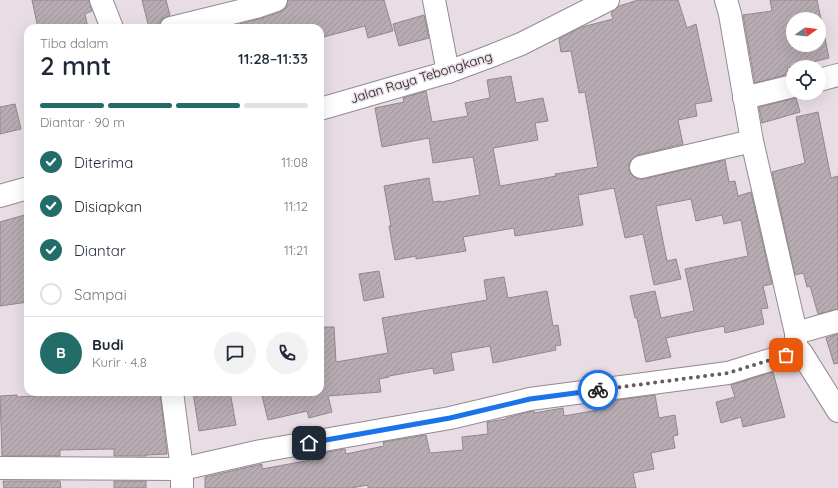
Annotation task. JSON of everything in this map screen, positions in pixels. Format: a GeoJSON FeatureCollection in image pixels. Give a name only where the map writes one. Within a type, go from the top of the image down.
{"type":"FeatureCollection","features":[{"type":"Feature","properties":{"kind":"street"},"geometry":{"type":"LineString","coordinates":[[101,0],[110,24]]}},
{"type":"Feature","properties":{"kind":"street"},"geometry":{"type":"LineString","coordinates":[[187,24],[256,7],[276,0]]}},
{"type":"Feature","properties":{"kind":"street"},"geometry":{"type":"LineString","coordinates":[[434,0],[448,72]]}},
{"type":"Feature","properties":{"kind":"street","name":"Jalan Raya Tebongkang"},"geometry":{"type":"LineString","coordinates":[[324,108],[448,72],[491,56],[521,44],[608,0]]}},
{"type":"Feature","properties":{"kind":"street"},"geometry":{"type":"LineString","coordinates":[[726,0],[730,14],[752,141],[795,342],[838,411]]}},
{"type":"Feature","properties":{"kind":"street"},"geometry":{"type":"LineString","coordinates":[[826,78],[838,75]]}},
{"type":"Feature","properties":{"kind":"street"},"geometry":{"type":"LineString","coordinates":[[744,98],[786,88]]}},
{"type":"Feature","properties":{"kind":"street"},"geometry":{"type":"LineString","coordinates":[[641,167],[752,141]]}},
{"type":"Feature","properties":{"kind":"street"},"geometry":{"type":"LineString","coordinates":[[0,196],[24,189]]}},
{"type":"Feature","properties":{"kind":"street"},"geometry":{"type":"LineString","coordinates":[[0,468],[182,479],[261,451],[450,418],[530,399],[728,373],[786,355],[795,342],[838,321]]}},
{"type":"Feature","properties":{"kind":"street"},"geometry":{"type":"LineString","coordinates":[[172,396],[182,479]]}},
{"type":"Feature","properties":{"kind":"building"},"geometry":{"type":"Polygon","coordinates":[[[32,0],[89,0],[92,11],[85,14],[87,24],[37,24],[32,0]]]}},
{"type":"Feature","properties":{"kind":"building"},"geometry":{"type":"Polygon","coordinates":[[[142,0],[166,0],[170,15],[162,19],[159,24],[148,24],[142,0]]]}},
{"type":"Feature","properties":{"kind":"building"},"geometry":{"type":"Polygon","coordinates":[[[288,0],[384,0],[393,31],[368,38],[365,26],[324,37],[324,24],[240,24],[280,12],[286,8],[288,0]]]}},
{"type":"Feature","properties":{"kind":"building"},"geometry":{"type":"Polygon","coordinates":[[[638,0],[678,0],[687,28],[696,24],[712,101],[695,104],[697,116],[678,120],[683,144],[638,155],[629,163],[629,170],[637,179],[644,179],[725,160],[729,182],[735,181],[738,196],[751,192],[772,284],[763,286],[768,308],[761,309],[764,324],[725,333],[724,326],[666,338],[671,357],[646,362],[637,318],[635,318],[630,296],[655,291],[661,318],[694,311],[685,269],[748,256],[741,220],[724,224],[722,215],[696,221],[691,199],[656,206],[667,261],[676,259],[681,279],[654,285],[643,234],[625,238],[614,188],[578,195],[583,225],[515,236],[514,228],[463,237],[466,251],[416,259],[416,256],[395,260],[384,186],[429,178],[433,202],[480,195],[473,157],[433,163],[429,138],[382,147],[375,108],[404,102],[403,98],[426,91],[432,122],[468,116],[465,103],[490,98],[487,80],[511,76],[516,103],[543,98],[548,121],[535,123],[538,140],[493,148],[500,186],[556,176],[555,174],[598,167],[585,92],[579,93],[571,51],[561,52],[559,39],[582,27],[613,19],[611,13],[619,6],[638,0]]]}},
{"type":"Feature","properties":{"kind":"building"},"geometry":{"type":"Polygon","coordinates":[[[770,0],[817,0],[819,12],[786,12],[786,52],[826,52],[826,44],[829,58],[821,60],[786,60],[786,75],[755,83],[743,15],[772,11],[770,0]]]}},
{"type":"Feature","properties":{"kind":"building"},"geometry":{"type":"Polygon","coordinates":[[[424,15],[429,38],[399,46],[393,24],[424,15]]]}},
{"type":"Feature","properties":{"kind":"building"},"geometry":{"type":"Polygon","coordinates":[[[788,100],[797,100],[800,112],[762,123],[759,107],[788,100]]]}},
{"type":"Feature","properties":{"kind":"building"},"geometry":{"type":"Polygon","coordinates":[[[15,104],[21,129],[0,134],[0,107],[15,104]]]}},
{"type":"Feature","properties":{"kind":"building"},"geometry":{"type":"Polygon","coordinates":[[[818,112],[831,178],[838,176],[838,309],[818,314],[810,286],[807,287],[803,273],[795,275],[772,172],[805,163],[796,117],[818,112]]]}},
{"type":"Feature","properties":{"kind":"building"},"geometry":{"type":"Polygon","coordinates":[[[24,215],[24,303],[0,306],[0,222],[24,215]]]}},
{"type":"Feature","properties":{"kind":"building"},"geometry":{"type":"Polygon","coordinates":[[[379,271],[384,297],[364,301],[359,274],[379,271]]]}},
{"type":"Feature","properties":{"kind":"building"},"geometry":{"type":"Polygon","coordinates":[[[504,277],[508,298],[547,291],[553,326],[558,325],[561,345],[555,346],[556,350],[493,363],[490,346],[451,353],[454,370],[434,374],[433,368],[389,376],[379,379],[381,392],[328,396],[332,412],[309,418],[307,411],[268,420],[262,396],[324,396],[324,327],[334,327],[336,362],[388,353],[382,318],[487,300],[484,280],[504,277]]]}},
{"type":"Feature","properties":{"kind":"building"},"geometry":{"type":"Polygon","coordinates":[[[838,334],[838,363],[834,364],[826,338],[838,334]]]}},
{"type":"Feature","properties":{"kind":"building"},"geometry":{"type":"Polygon","coordinates":[[[773,372],[785,417],[743,427],[741,417],[721,423],[716,402],[735,397],[731,385],[773,372]]]}},
{"type":"Feature","properties":{"kind":"building"},"geometry":{"type":"Polygon","coordinates":[[[17,395],[17,397],[160,396],[167,454],[146,456],[114,456],[114,449],[60,450],[60,456],[2,456],[0,396],[17,395]]]}},
{"type":"Feature","properties":{"kind":"building"},"geometry":{"type":"Polygon","coordinates":[[[655,395],[659,418],[675,415],[678,435],[673,436],[675,448],[651,453],[654,469],[633,473],[636,488],[368,488],[368,485],[351,488],[205,488],[205,477],[262,464],[262,469],[311,460],[310,455],[345,449],[346,454],[384,446],[383,442],[426,435],[430,453],[463,450],[462,437],[488,434],[487,422],[506,419],[532,411],[534,411],[534,413],[563,408],[564,416],[598,410],[596,403],[655,395]]]}},
{"type":"Feature","properties":{"kind":"building"},"geometry":{"type":"Polygon","coordinates":[[[194,396],[231,396],[236,425],[199,431],[194,396]]]}},
{"type":"Feature","properties":{"kind":"building"},"geometry":{"type":"Polygon","coordinates":[[[3,481],[60,481],[61,488],[4,488],[3,481]]]}},
{"type":"Feature","properties":{"kind":"building"},"geometry":{"type":"Polygon","coordinates":[[[114,481],[146,481],[146,488],[114,488],[114,481]]]}},
{"type":"Feature","properties":{"kind":"way so far"},"geometry":{"type":"LineString","coordinates":[[598,390],[728,373],[786,355]]}},
{"type":"Feature","properties":{"kind":"route"},"geometry":{"type":"LineString","coordinates":[[309,443],[450,418],[530,399],[598,390]]}}]}
